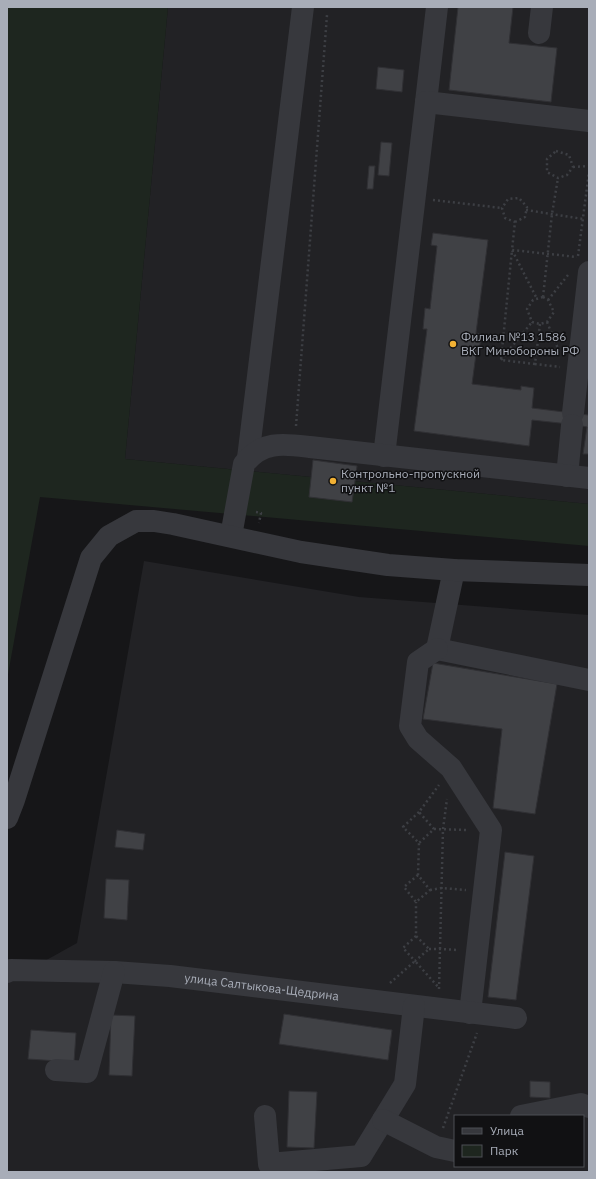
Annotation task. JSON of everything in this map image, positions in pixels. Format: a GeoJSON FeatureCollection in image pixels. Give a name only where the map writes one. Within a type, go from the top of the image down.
{"type":"FeatureCollection","features":[{"type":"Feature","properties":{"kind":"street"},"geometry":{"type":"LineString","coordinates":[[248,458],[303,7]]}},
{"type":"Feature","properties":{"kind":"street"},"geometry":{"type":"LineString","coordinates":[[384,456],[437,7]]}},
{"type":"Feature","properties":{"kind":"street"},"geometry":{"type":"LineString","coordinates":[[539,33],[542,7]]}},
{"type":"Feature","properties":{"kind":"street"},"geometry":{"type":"LineString","coordinates":[[426,102],[589,121]]}},
{"type":"Feature","properties":{"kind":"street"},"geometry":{"type":"LineString","coordinates":[[567,476],[573,419],[579,267]]}},
{"type":"Feature","properties":{"kind":"street"},"geometry":{"type":"LineString","coordinates":[[231,536],[244,464],[248,458],[262,449],[280,444],[589,478]]}},
{"type":"Feature","properties":{"kind":"street"},"geometry":{"type":"LineString","coordinates":[[7,818],[91,558],[109,536],[136,521],[154,521],[231,536],[301,552],[388,565],[454,570],[589,575]]}},
{"type":"Feature","properties":{"kind":"street"},"geometry":{"type":"LineString","coordinates":[[454,570],[437,649],[418,662],[410,726],[418,739],[451,768],[491,830],[476,1014]]}},
{"type":"Feature","properties":{"kind":"street"},"geometry":{"type":"LineString","coordinates":[[437,649],[589,680]]}},
{"type":"Feature","properties":{"kind":"street","name":"улица Салтыкова-Щедрина"},"geometry":{"type":"LineString","coordinates":[[7,972],[11,970],[114,972],[170,976],[414,1006],[439,999],[476,1014],[516,1018]]}},
{"type":"Feature","properties":{"kind":"street"},"geometry":{"type":"LineString","coordinates":[[56,1070],[87,1072],[114,972]]}},
{"type":"Feature","properties":{"kind":"street"},"geometry":{"type":"LineString","coordinates":[[265,1116],[269,1164],[361,1156],[405,1084],[414,1006]]}},
{"type":"Feature","properties":{"kind":"street"},"geometry":{"type":"LineString","coordinates":[[526,1115],[581,1104],[589,1107]]}},
{"type":"Feature","properties":{"kind":"street"},"geometry":{"type":"LineString","coordinates":[[383,1120],[446,1149]]}},
{"type":"Feature","properties":{"kind":"path"},"geometry":{"type":"LineString","coordinates":[[295,445],[327,15]]}},
{"type":"Feature","properties":{"kind":"path"},"geometry":{"type":"LineString","coordinates":[[556,151],[569,155],[572,167],[568,175],[558,178],[547,172],[547,159],[556,151]]}},
{"type":"Feature","properties":{"kind":"path"},"geometry":{"type":"LineString","coordinates":[[572,167],[589,166]]}},
{"type":"Feature","properties":{"kind":"path"},"geometry":{"type":"LineString","coordinates":[[543,297],[552,214],[558,178]]}},
{"type":"Feature","properties":{"kind":"path"},"geometry":{"type":"LineString","coordinates":[[519,198],[527,207],[525,217],[515,222],[505,218],[502,208],[508,199],[519,198]]}},
{"type":"Feature","properties":{"kind":"path"},"geometry":{"type":"LineString","coordinates":[[433,200],[502,208]]}},
{"type":"Feature","properties":{"kind":"path"},"geometry":{"type":"LineString","coordinates":[[526,210],[583,219]]}},
{"type":"Feature","properties":{"kind":"path"},"geometry":{"type":"LineString","coordinates":[[501,360],[515,222]]}},
{"type":"Feature","properties":{"kind":"path"},"geometry":{"type":"LineString","coordinates":[[512,250],[548,254],[579,267],[548,300]]}},
{"type":"Feature","properties":{"kind":"path"},"geometry":{"type":"LineString","coordinates":[[512,250],[537,299]]}},
{"type":"Feature","properties":{"kind":"path"},"geometry":{"type":"LineString","coordinates":[[543,297],[548,300],[554,312],[547,322],[540,324],[532,322],[527,309],[533,300],[543,297]]}},
{"type":"Feature","properties":{"kind":"path"},"geometry":{"type":"LineString","coordinates":[[501,360],[532,322]]}},
{"type":"Feature","properties":{"kind":"path"},"geometry":{"type":"LineString","coordinates":[[547,322],[562,357]]}},
{"type":"Feature","properties":{"kind":"path"},"geometry":{"type":"LineString","coordinates":[[535,364],[540,324]]}},
{"type":"Feature","properties":{"kind":"path"},"geometry":{"type":"LineString","coordinates":[[501,360],[564,368]]}},
{"type":"Feature","properties":{"kind":"path"},"geometry":{"type":"LineString","coordinates":[[255,512],[260,513],[259,526]]}},
{"type":"Feature","properties":{"kind":"path"},"geometry":{"type":"LineString","coordinates":[[419,843],[403,827],[419,812],[451,768]]}},
{"type":"Feature","properties":{"kind":"path"},"geometry":{"type":"LineString","coordinates":[[439,999],[443,829],[447,799]]}},
{"type":"Feature","properties":{"kind":"path"},"geometry":{"type":"LineString","coordinates":[[419,812],[434,829]]}},
{"type":"Feature","properties":{"kind":"path"},"geometry":{"type":"LineString","coordinates":[[430,890],[418,875],[419,843],[434,829],[443,829]]}},
{"type":"Feature","properties":{"kind":"path"},"geometry":{"type":"LineString","coordinates":[[418,875],[404,887],[416,902],[416,936],[429,949]]}},
{"type":"Feature","properties":{"kind":"path"},"geometry":{"type":"LineString","coordinates":[[416,902],[430,890],[442,888]]}},
{"type":"Feature","properties":{"kind":"path"},"geometry":{"type":"LineString","coordinates":[[416,936],[403,948],[415,961],[439,999]]}},
{"type":"Feature","properties":{"kind":"path"},"geometry":{"type":"LineString","coordinates":[[369,1000],[429,949],[440,948]]}},
{"type":"Feature","properties":{"kind":"path"},"geometry":{"type":"LineString","coordinates":[[446,1149],[476,1014]]}},
{"type":"Feature","properties":{"kind":"shaded area"},"geometry":{"type":"Polygon","coordinates":[[[168,7],[589,7],[589,504],[125,459],[168,7]]]}},
{"type":"Feature","properties":{"kind":"shaded area"},"geometry":{"type":"Polygon","coordinates":[[[144,561],[359,597],[589,615],[589,1172],[7,1172],[7,982],[77,943],[144,561]]]}},
{"type":"Feature","properties":{"kind":"green space"},"geometry":{"type":"Polygon","coordinates":[[[7,7],[168,7],[125,459],[589,504],[589,546],[40,497],[7,680],[7,7]]]}},
{"type":"Feature","properties":{"kind":"building"},"geometry":{"type":"Polygon","coordinates":[[[458,7],[513,7],[509,43],[557,48],[551,102],[449,90],[458,7]]]}},
{"type":"Feature","properties":{"kind":"building"},"geometry":{"type":"Polygon","coordinates":[[[378,67],[404,70],[402,92],[376,89],[378,67]]]}},
{"type":"Feature","properties":{"kind":"building"},"geometry":{"type":"Polygon","coordinates":[[[381,142],[392,143],[389,176],[378,175],[381,142]]]}},
{"type":"Feature","properties":{"kind":"building"},"geometry":{"type":"Polygon","coordinates":[[[369,166],[375,166],[373,189],[367,189],[369,166]]]}},
{"type":"Feature","properties":{"kind":"building","name":"Филиал №13 1586 ВКГ Минобороны РФ"},"geometry":{"type":"Polygon","coordinates":[[[433,233],[488,240],[476,333],[481,334],[479,354],[476,354],[472,384],[521,390],[521,386],[534,388],[532,408],[588,415],[589,408],[589,454],[583,454],[587,427],[578,425],[532,420],[529,446],[414,431],[427,329],[423,329],[425,308],[430,309],[437,246],[431,245],[433,233]]]}},
{"type":"Feature","properties":{"kind":"building","name":"Контрольно-пропускной пункт №1"},"geometry":{"type":"Polygon","coordinates":[[[313,460],[357,466],[352,502],[309,497],[313,460]]]}},
{"type":"Feature","properties":{"kind":"building"},"geometry":{"type":"Polygon","coordinates":[[[433,663],[557,684],[535,814],[493,808],[502,729],[423,719],[433,663]]]}},
{"type":"Feature","properties":{"kind":"building"},"geometry":{"type":"Polygon","coordinates":[[[117,830],[145,834],[143,850],[115,847],[117,830]]]}},
{"type":"Feature","properties":{"kind":"building"},"geometry":{"type":"Polygon","coordinates":[[[505,852],[534,856],[516,1000],[488,997],[505,852]]]}},
{"type":"Feature","properties":{"kind":"building"},"geometry":{"type":"Polygon","coordinates":[[[106,879],[129,880],[127,920],[104,918],[106,879]]]}},
{"type":"Feature","properties":{"kind":"building"},"geometry":{"type":"Polygon","coordinates":[[[284,1014],[392,1030],[388,1060],[279,1044],[284,1014]]]}},
{"type":"Feature","properties":{"kind":"building"},"geometry":{"type":"Polygon","coordinates":[[[111,1015],[135,1016],[132,1076],[109,1075],[111,1015]]]}},
{"type":"Feature","properties":{"kind":"building"},"geometry":{"type":"Polygon","coordinates":[[[31,1030],[76,1033],[74,1062],[28,1059],[31,1030]]]}},
{"type":"Feature","properties":{"kind":"building"},"geometry":{"type":"Polygon","coordinates":[[[530,1081],[550,1082],[550,1098],[530,1097],[530,1081]]]}},
{"type":"Feature","properties":{"kind":"building"},"geometry":{"type":"Polygon","coordinates":[[[289,1091],[317,1092],[314,1148],[287,1147],[289,1091]]]}},
{"type":"Feature","properties":{"kind":"place","name":"Филиал №13 1586 ВКГ Минобороны РФ"},"geometry":{"type":"Point","coordinates":[453,344]}},
{"type":"Feature","properties":{"kind":"place","name":"Контрольно-пропускной пункт №1"},"geometry":{"type":"Point","coordinates":[333,481]}}]}
